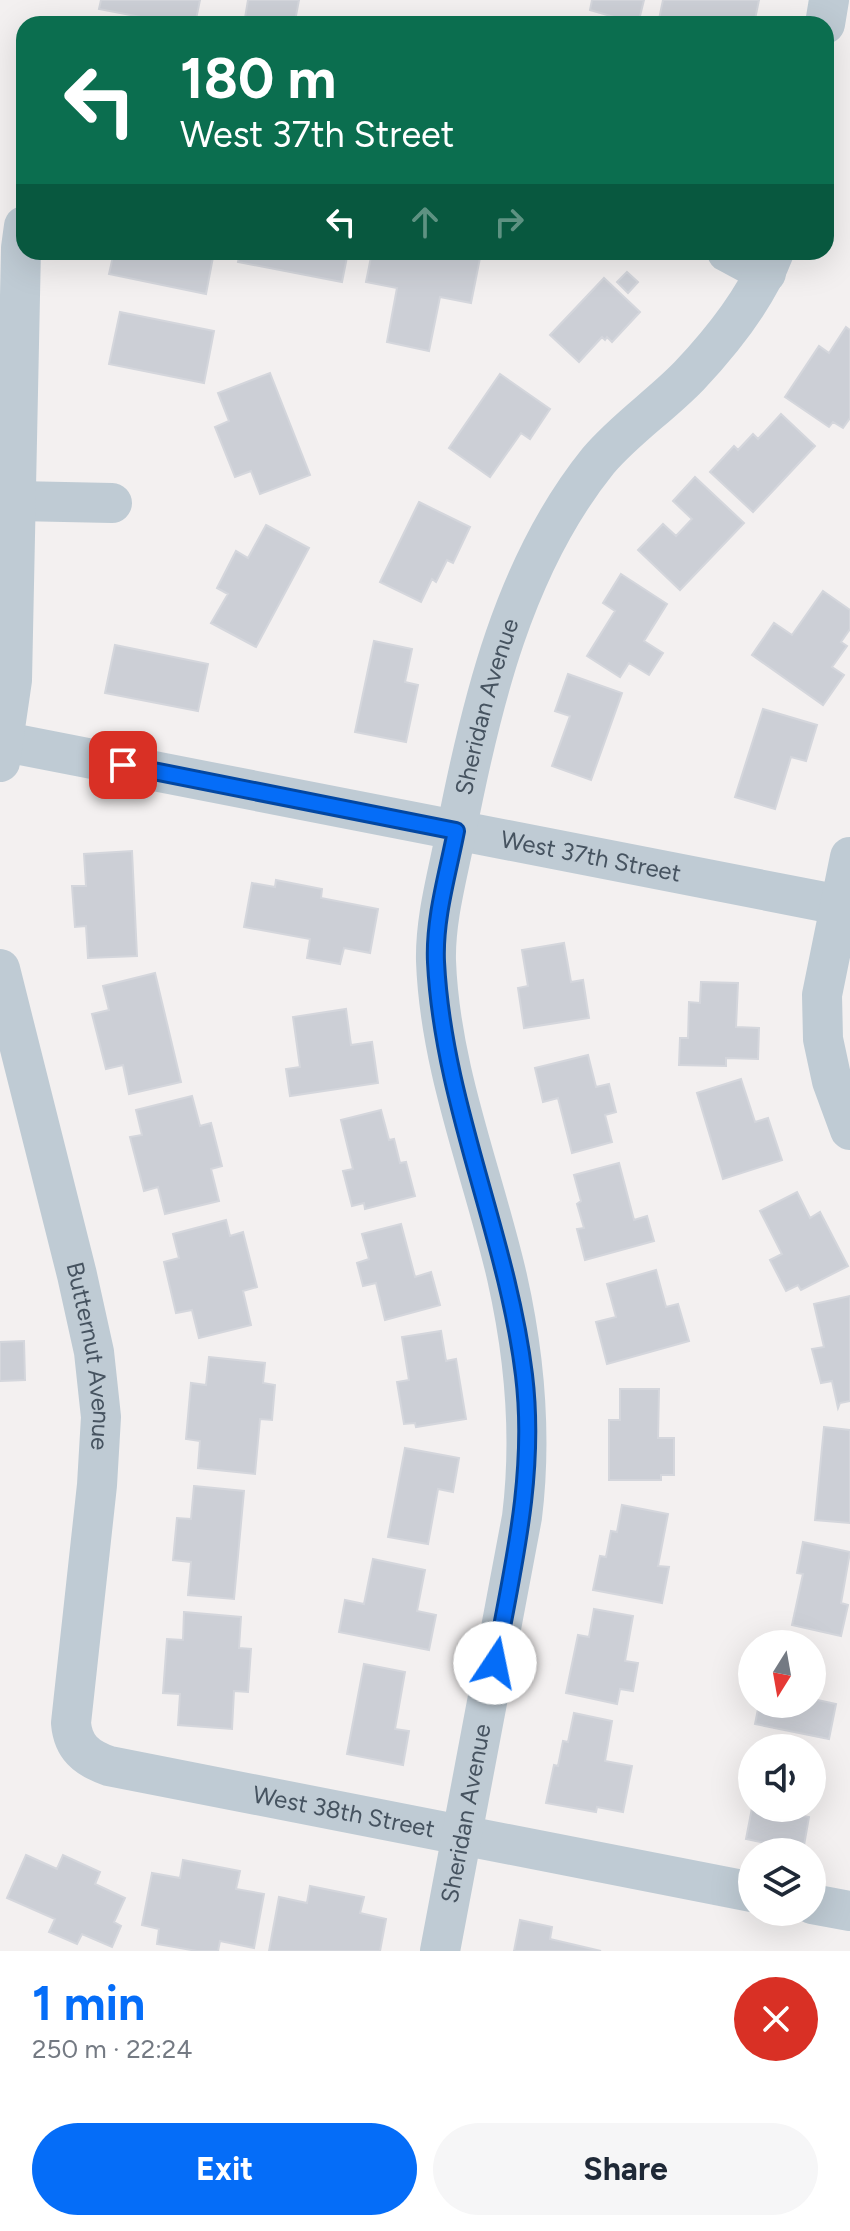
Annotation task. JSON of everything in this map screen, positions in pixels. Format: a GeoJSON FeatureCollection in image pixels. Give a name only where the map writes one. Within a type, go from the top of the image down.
{"type":"FeatureCollection","features":[{"type":"Feature","properties":{"kind":"street"},"geometry":{"type":"LineString","coordinates":[[1,748],[12,680],[21,260]]}},
{"type":"Feature","properties":{"kind":"street","name":"Sheridan Avenue"},"geometry":{"type":"LineString","coordinates":[[440,1951],[528,1472],[524,1374],[507,1278],[456,1088],[442,1017],[436,959],[441,904],[468,769],[496,662],[534,568],[560,517],[597,463],[629,428],[688,377],[726,333],[770,263]]}},
{"type":"Feature","properties":{"kind":"street"},"geometry":{"type":"LineString","coordinates":[[17,501],[112,503]]}},
{"type":"Feature","properties":{"kind":"street","name":"West 37th Street"},"geometry":{"type":"LineString","coordinates":[[1,748],[456,831],[845,907]]}},
{"type":"Feature","properties":{"kind":"street"},"geometry":{"type":"LineString","coordinates":[[850,857],[845,907],[822,995],[823,1039],[832,1081],[850,1130]]}},
{"type":"Feature","properties":{"kind":"street","name":"Butternut Avenue"},"geometry":{"type":"LineString","coordinates":[[0,969],[77,1275],[94,1352],[101,1417],[97,1485],[71,1723],[73,1739],[79,1749]]}},
{"type":"Feature","properties":{"kind":"street","name":"West 38th Street"},"geometry":{"type":"LineString","coordinates":[[79,1749],[109,1766],[738,1889]]}},
{"type":"Feature","properties":{"kind":"street"},"geometry":{"type":"LineString","coordinates":[[826,1907],[850,1911]]}},
{"type":"Feature","properties":{"kind":"building"},"geometry":{"type":"Polygon","coordinates":[[[101,0],[200,0],[197,16],[135,16],[99,9],[101,0]]]}},
{"type":"Feature","properties":{"kind":"building"},"geometry":{"type":"Polygon","coordinates":[[[248,0],[299,0],[296,16],[245,16],[248,0]]]}},
{"type":"Feature","properties":{"kind":"building"},"geometry":{"type":"Polygon","coordinates":[[[592,0],[644,0],[640,16],[611,16],[590,10],[592,0]]]}},
{"type":"Feature","properties":{"kind":"building"},"geometry":{"type":"Polygon","coordinates":[[[663,0],[759,0],[756,16],[660,16],[663,0]]]}},
{"type":"Feature","properties":{"kind":"building"},"geometry":{"type":"Polygon","coordinates":[[[112,260],[212,260],[206,294],[109,274],[112,260]]]}},
{"type":"Feature","properties":{"kind":"building"},"geometry":{"type":"Polygon","coordinates":[[[238,260],[346,260],[342,282],[238,260]]]}},
{"type":"Feature","properties":{"kind":"building"},"geometry":{"type":"Polygon","coordinates":[[[370,260],[480,260],[471,303],[440,297],[429,351],[387,342],[397,288],[366,282],[370,260]]]}},
{"type":"Feature","properties":{"kind":"building"},"geometry":{"type":"Polygon","coordinates":[[[627,272],[638,282],[628,293],[617,282],[627,272]]]}},
{"type":"Feature","properties":{"kind":"building"},"geometry":{"type":"Polygon","coordinates":[[[604,278],[640,312],[612,342],[602,337],[579,362],[550,335],[604,278]]]}},
{"type":"Feature","properties":{"kind":"building"},"geometry":{"type":"Polygon","coordinates":[[[120,312],[214,331],[204,383],[109,364],[120,312]]]}},
{"type":"Feature","properties":{"kind":"building"},"geometry":{"type":"Polygon","coordinates":[[[846,327],[850,330],[850,418],[843,428],[833,422],[829,427],[785,397],[819,346],[829,353],[846,327]]]}},
{"type":"Feature","properties":{"kind":"building"},"geometry":{"type":"Polygon","coordinates":[[[270,373],[310,475],[260,494],[251,471],[235,477],[215,427],[229,421],[218,393],[270,373]]]}},
{"type":"Feature","properties":{"kind":"building"},"geometry":{"type":"Polygon","coordinates":[[[500,374],[550,409],[530,439],[521,433],[490,477],[449,448],[500,374]]]}},
{"type":"Feature","properties":{"kind":"building"},"geometry":{"type":"Polygon","coordinates":[[[781,414],[815,446],[753,512],[710,472],[734,446],[738,450],[753,434],[758,439],[781,414]]]}},
{"type":"Feature","properties":{"kind":"building"},"geometry":{"type":"Polygon","coordinates":[[[695,477],[744,523],[680,590],[638,550],[663,524],[676,536],[692,519],[673,501],[695,477]]]}},
{"type":"Feature","properties":{"kind":"building"},"geometry":{"type":"Polygon","coordinates":[[[419,502],[470,527],[453,563],[447,560],[436,582],[432,579],[421,602],[380,582],[419,502]]]}},
{"type":"Feature","properties":{"kind":"building"},"geometry":{"type":"Polygon","coordinates":[[[266,525],[309,548],[256,647],[211,623],[228,594],[217,588],[236,551],[248,558],[266,525]]]}},
{"type":"Feature","properties":{"kind":"building"},"geometry":{"type":"Polygon","coordinates":[[[621,574],[667,604],[644,641],[663,653],[649,675],[629,663],[620,677],[587,656],[615,611],[603,603],[621,574]]]}},
{"type":"Feature","properties":{"kind":"building"},"geometry":{"type":"Polygon","coordinates":[[[823,591],[850,610],[850,629],[841,642],[847,646],[832,667],[844,675],[823,705],[752,655],[774,623],[792,635],[823,591]]]}},
{"type":"Feature","properties":{"kind":"building"},"geometry":{"type":"Polygon","coordinates":[[[374,641],[412,649],[405,682],[418,685],[406,742],[355,732],[374,641]]]}},
{"type":"Feature","properties":{"kind":"building"},"geometry":{"type":"Polygon","coordinates":[[[115,645],[208,664],[198,711],[105,693],[115,645]]]}},
{"type":"Feature","properties":{"kind":"building"},"geometry":{"type":"Polygon","coordinates":[[[568,674],[622,693],[591,780],[552,766],[570,716],[555,711],[568,674]]]}},
{"type":"Feature","properties":{"kind":"building"},"geometry":{"type":"Polygon","coordinates":[[[763,709],[817,725],[806,761],[791,757],[775,809],[735,797],[763,709]]]}},
{"type":"Feature","properties":{"kind":"building"},"geometry":{"type":"Polygon","coordinates":[[[132,851],[137,956],[88,958],[86,926],[75,927],[72,886],[86,886],[84,854],[132,851]]]}},
{"type":"Feature","properties":{"kind":"building"},"geometry":{"type":"Polygon","coordinates":[[[276,880],[322,889],[321,898],[378,909],[370,953],[344,948],[340,964],[307,958],[310,939],[244,927],[252,883],[275,887],[276,880]]]}},
{"type":"Feature","properties":{"kind":"building"},"geometry":{"type":"Polygon","coordinates":[[[564,943],[571,982],[583,980],[589,1018],[524,1028],[518,988],[528,986],[522,950],[564,943]]]}},
{"type":"Feature","properties":{"kind":"building"},"geometry":{"type":"Polygon","coordinates":[[[155,973],[181,1082],[129,1094],[123,1065],[106,1069],[92,1014],[109,1010],[103,986],[155,973]]]}},
{"type":"Feature","properties":{"kind":"building"},"geometry":{"type":"Polygon","coordinates":[[[701,982],[738,983],[736,1027],[759,1028],[758,1059],[726,1058],[726,1066],[679,1065],[680,1038],[688,1038],[689,1002],[700,1003],[701,982]]]}},
{"type":"Feature","properties":{"kind":"building"},"geometry":{"type":"Polygon","coordinates":[[[346,1009],[351,1045],[372,1042],[378,1083],[290,1096],[286,1069],[300,1067],[293,1017],[346,1009]]]}},
{"type":"Feature","properties":{"kind":"building"},"geometry":{"type":"Polygon","coordinates":[[[588,1055],[596,1087],[609,1084],[616,1112],[605,1115],[612,1142],[572,1153],[558,1098],[543,1102],[535,1068],[588,1055]]]}},
{"type":"Feature","properties":{"kind":"building"},"geometry":{"type":"Polygon","coordinates":[[[741,1079],[755,1122],[768,1118],[782,1160],[723,1179],[697,1093],[741,1079]]]}},
{"type":"Feature","properties":{"kind":"building"},"geometry":{"type":"Polygon","coordinates":[[[192,1096],[200,1126],[211,1123],[222,1166],[211,1169],[219,1201],[165,1214],[158,1187],[144,1191],[130,1137],[142,1135],[136,1110],[192,1096]]]}},
{"type":"Feature","properties":{"kind":"building"},"geometry":{"type":"Polygon","coordinates":[[[381,1110],[389,1140],[394,1139],[400,1163],[406,1162],[415,1196],[365,1209],[364,1203],[352,1206],[343,1171],[353,1169],[341,1120],[381,1110]]]}},
{"type":"Feature","properties":{"kind":"building"},"geometry":{"type":"Polygon","coordinates":[[[619,1163],[634,1220],[647,1216],[654,1241],[585,1260],[577,1229],[584,1228],[577,1204],[581,1201],[574,1175],[619,1163]]]}},
{"type":"Feature","properties":{"kind":"building"},"geometry":{"type":"Polygon","coordinates":[[[797,1192],[810,1218],[820,1212],[848,1266],[801,1290],[798,1285],[786,1291],[770,1260],[782,1254],[760,1211],[797,1192]]]}},
{"type":"Feature","properties":{"kind":"building"},"geometry":{"type":"Polygon","coordinates":[[[226,1220],[230,1236],[243,1232],[257,1287],[243,1291],[251,1325],[199,1338],[192,1310],[176,1313],[164,1262],[179,1258],[173,1234],[226,1220]]]}},
{"type":"Feature","properties":{"kind":"building"},"geometry":{"type":"Polygon","coordinates":[[[401,1224],[415,1277],[431,1272],[440,1305],[385,1320],[376,1283],[363,1286],[357,1263],[369,1259],[362,1234],[401,1224]]]}},
{"type":"Feature","properties":{"kind":"building"},"geometry":{"type":"Polygon","coordinates":[[[656,1270],[666,1307],[678,1304],[689,1341],[607,1364],[596,1322],[616,1317],[607,1284],[656,1270]]]}},
{"type":"Feature","properties":{"kind":"building"},"geometry":{"type":"Polygon","coordinates":[[[850,1296],[850,1401],[840,1403],[838,1408],[832,1381],[821,1383],[812,1349],[824,1347],[814,1304],[850,1296]]]}},
{"type":"Feature","properties":{"kind":"building"},"geometry":{"type":"Polygon","coordinates":[[[441,1331],[446,1361],[456,1359],[466,1419],[416,1427],[415,1423],[404,1424],[397,1382],[409,1380],[402,1337],[441,1331]]]}},
{"type":"Feature","properties":{"kind":"building"},"geometry":{"type":"Polygon","coordinates":[[[24,1341],[25,1380],[0,1381],[0,1342],[24,1341]]]}},
{"type":"Feature","properties":{"kind":"building"},"geometry":{"type":"Polygon","coordinates":[[[209,1357],[265,1363],[263,1383],[275,1385],[272,1420],[260,1419],[255,1474],[198,1468],[200,1441],[186,1439],[191,1383],[206,1385],[209,1357]]]}},
{"type":"Feature","properties":{"kind":"building"},"geometry":{"type":"Polygon","coordinates":[[[620,1389],[659,1389],[658,1438],[674,1438],[674,1475],[661,1475],[661,1480],[609,1480],[609,1420],[620,1420],[620,1389]]]}},
{"type":"Feature","properties":{"kind":"building"},"geometry":{"type":"Polygon","coordinates":[[[824,1427],[850,1430],[850,1523],[815,1520],[824,1427]]]}},
{"type":"Feature","properties":{"kind":"building"},"geometry":{"type":"Polygon","coordinates":[[[405,1448],[459,1458],[453,1492],[438,1489],[428,1544],[388,1537],[405,1448]]]}},
{"type":"Feature","properties":{"kind":"building"},"geometry":{"type":"Polygon","coordinates":[[[194,1486],[244,1491],[234,1599],[188,1595],[191,1562],[173,1560],[177,1518],[191,1519],[194,1486]]]}},
{"type":"Feature","properties":{"kind":"building"},"geometry":{"type":"Polygon","coordinates":[[[622,1505],[668,1514],[658,1566],[669,1567],[662,1603],[593,1590],[600,1556],[606,1557],[611,1531],[617,1532],[622,1505]]]}},
{"type":"Feature","properties":{"kind":"building"},"geometry":{"type":"Polygon","coordinates":[[[803,1542],[850,1552],[841,1603],[848,1605],[841,1636],[826,1633],[826,1630],[792,1625],[803,1574],[797,1573],[803,1542]]]}},
{"type":"Feature","properties":{"kind":"building"},"geometry":{"type":"Polygon","coordinates":[[[373,1559],[425,1570],[417,1611],[436,1615],[429,1650],[339,1632],[345,1600],[364,1604],[373,1559]]]}},
{"type":"Feature","properties":{"kind":"building"},"geometry":{"type":"Polygon","coordinates":[[[594,1609],[633,1616],[625,1661],[638,1663],[633,1691],[620,1689],[617,1704],[566,1693],[578,1635],[589,1637],[594,1609]]]}},
{"type":"Feature","properties":{"kind":"building"},"geometry":{"type":"Polygon","coordinates":[[[184,1612],[241,1617],[239,1648],[251,1649],[248,1692],[234,1691],[232,1729],[178,1725],[180,1694],[163,1693],[167,1639],[183,1640],[184,1612]]]}},
{"type":"Feature","properties":{"kind":"building"},"geometry":{"type":"Polygon","coordinates":[[[364,1664],[405,1672],[395,1729],[409,1731],[403,1765],[347,1754],[364,1664]]]}},
{"type":"Feature","properties":{"kind":"building"},"geometry":{"type":"Polygon","coordinates":[[[826,1702],[836,1704],[829,1739],[826,1734],[804,1734],[755,1724],[756,1718],[826,1718],[826,1702]]]}},
{"type":"Feature","properties":{"kind":"building"},"geometry":{"type":"Polygon","coordinates":[[[574,1713],[612,1721],[605,1761],[632,1766],[623,1812],[597,1807],[596,1812],[546,1803],[554,1765],[558,1766],[563,1741],[568,1742],[574,1713]]]}},
{"type":"Feature","properties":{"kind":"building"},"geometry":{"type":"Polygon","coordinates":[[[749,1822],[808,1822],[805,1838],[746,1838],[749,1822]]]}},
{"type":"Feature","properties":{"kind":"building"},"geometry":{"type":"Polygon","coordinates":[[[26,1855],[57,1869],[63,1855],[100,1872],[95,1884],[125,1898],[114,1922],[121,1926],[112,1947],[82,1934],[77,1944],[49,1932],[55,1919],[7,1898],[26,1855]]]}},
{"type":"Feature","properties":{"kind":"building"},"geometry":{"type":"Polygon","coordinates":[[[183,1860],[240,1871],[236,1889],[264,1894],[254,1948],[220,1941],[218,1951],[157,1944],[159,1929],[142,1925],[152,1873],[180,1878],[183,1860]]]}},
{"type":"Feature","properties":{"kind":"building"},"geometry":{"type":"Polygon","coordinates":[[[310,1886],[364,1897],[360,1913],[386,1919],[380,1951],[269,1951],[279,1897],[307,1903],[310,1886]]]}},
{"type":"Feature","properties":{"kind":"building"},"geometry":{"type":"Polygon","coordinates":[[[520,1920],[552,1927],[550,1939],[601,1951],[514,1951],[520,1920]]]}},
{"type":"Feature","properties":{"kind":"route"},"geometry":{"type":"LineString","coordinates":[[123,765],[456,831],[441,904],[436,959],[442,1017],[456,1088],[507,1278],[524,1374],[527,1410],[528,1472],[495,1663]]}}]}
